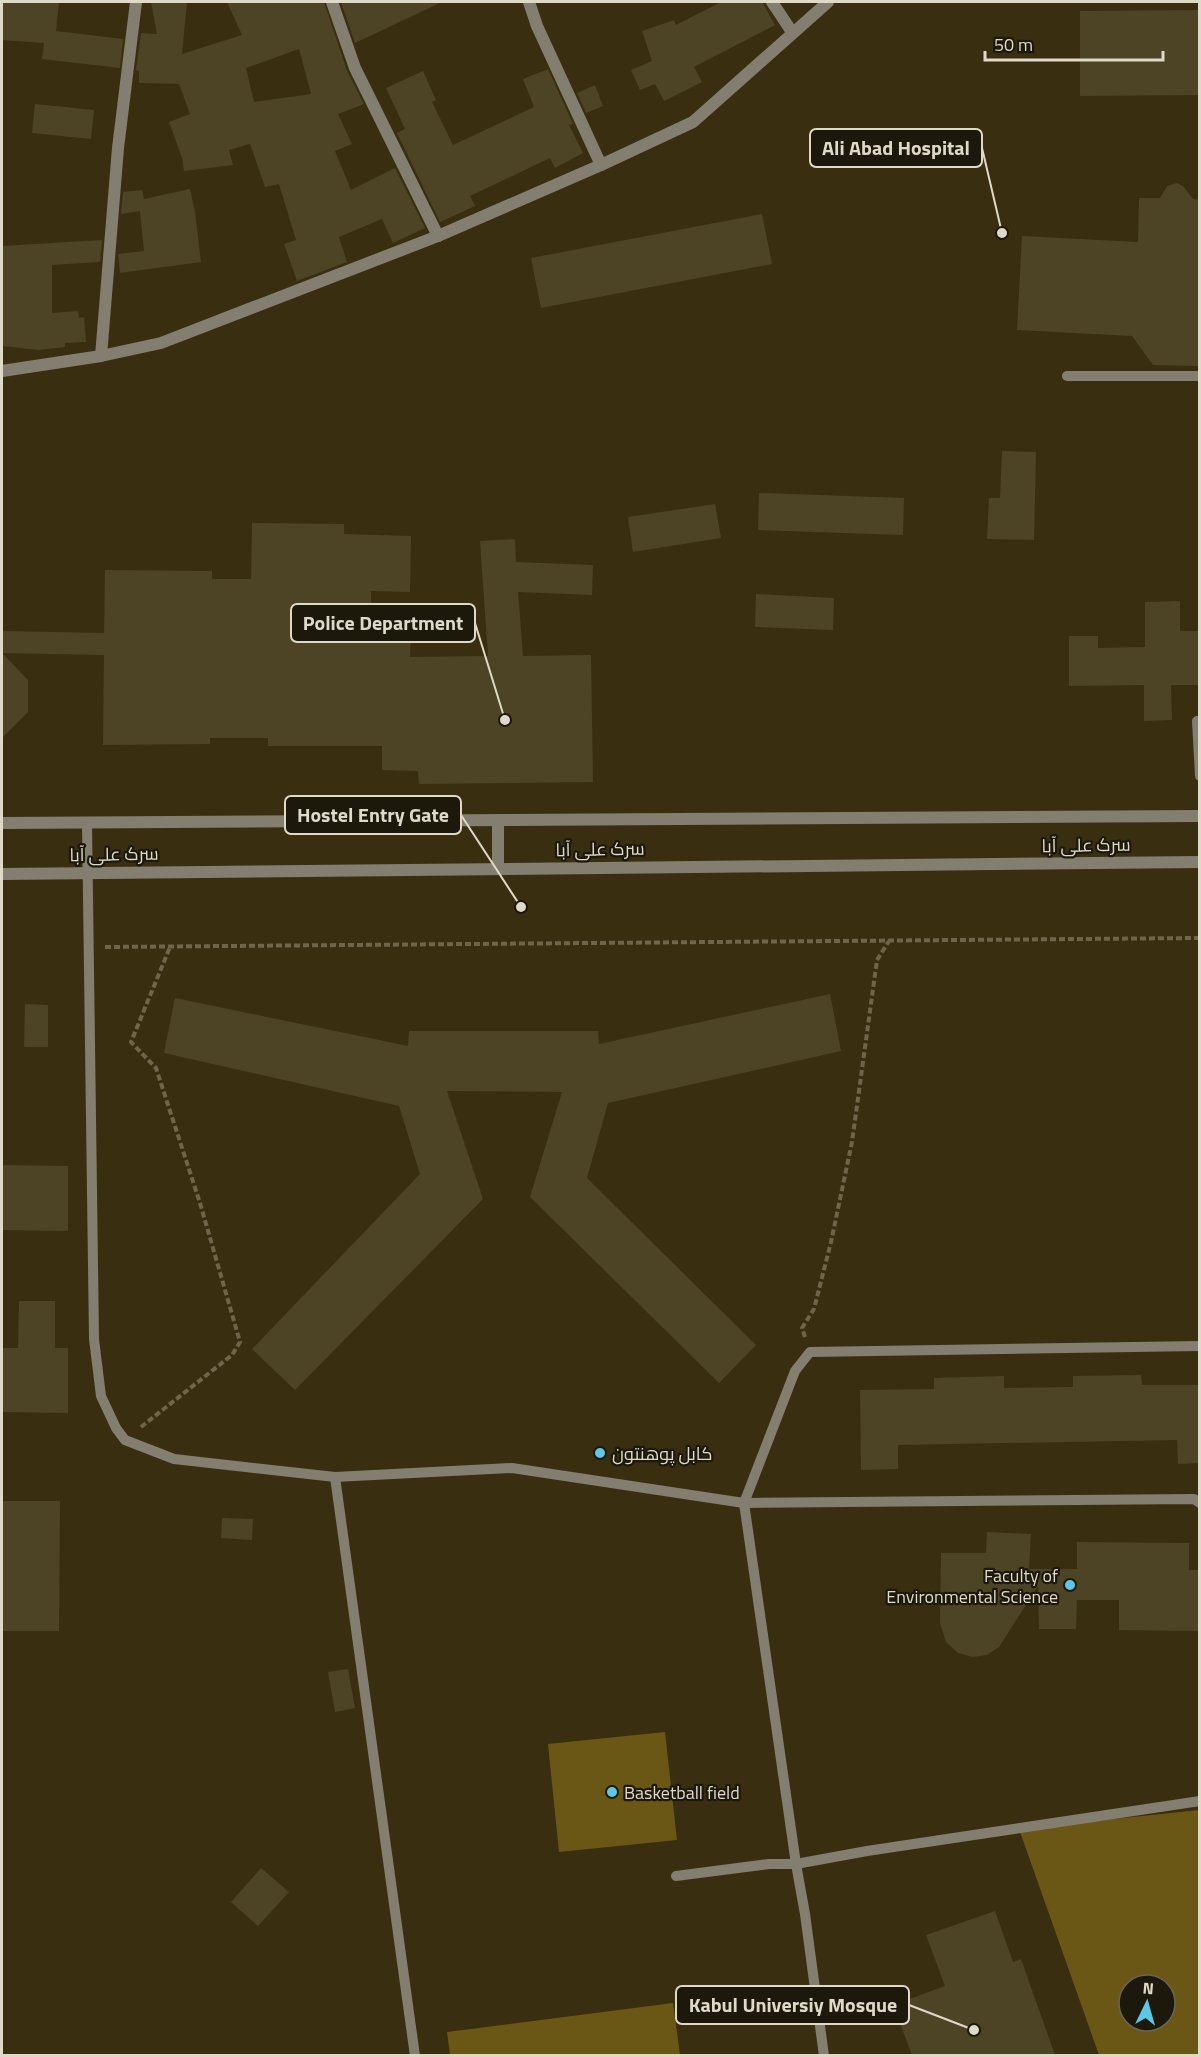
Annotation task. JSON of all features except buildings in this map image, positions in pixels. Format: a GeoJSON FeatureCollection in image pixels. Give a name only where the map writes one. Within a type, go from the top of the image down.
{"type":"FeatureCollection","features":[{"type":"Feature","properties":{"kind":"street"},"geometry":{"type":"LineString","coordinates":[[101,356],[118,148],[136,2]]}},
{"type":"Feature","properties":{"kind":"street"},"geometry":{"type":"LineString","coordinates":[[333,2],[355,68],[438,236]]}},
{"type":"Feature","properties":{"kind":"street"},"geometry":{"type":"LineString","coordinates":[[529,2],[537,26],[601,165]]}},
{"type":"Feature","properties":{"kind":"street"},"geometry":{"type":"LineString","coordinates":[[772,2],[792,32]]}},
{"type":"Feature","properties":{"kind":"street"},"geometry":{"type":"LineString","coordinates":[[2,371],[101,356],[161,343],[438,236],[601,165],[693,122],[828,2]]}},
{"type":"Feature","properties":{"kind":"street"},"geometry":{"type":"LineString","coordinates":[[2,823],[1199,815]]}},
{"type":"Feature","properties":{"kind":"street"},"geometry":{"type":"LineString","coordinates":[[498,820],[498,868]]}},
{"type":"Feature","properties":{"kind":"street","name":"سرک علی آبا"},"geometry":{"type":"LineString","coordinates":[[2,874],[1200,862]]}},
{"type":"Feature","properties":{"kind":"lane"},"geometry":{"type":"LineString","coordinates":[[1067,376],[1200,376]]}},
{"type":"Feature","properties":{"kind":"lane"},"geometry":{"type":"LineString","coordinates":[[1197,721],[1200,776]]}},
{"type":"Feature","properties":{"kind":"lane"},"geometry":{"type":"LineString","coordinates":[[87,823],[94,1339],[101,1396],[108,1414],[125,1440],[174,1459],[335,1477],[512,1468],[744,1503],[1182,1499],[1194,1499],[1200,1503]]}},
{"type":"Feature","properties":{"kind":"lane"},"geometry":{"type":"LineString","coordinates":[[824,2055],[744,1503],[795,1371],[810,1352],[1200,1346]]}},
{"type":"Feature","properties":{"kind":"lane"},"geometry":{"type":"LineString","coordinates":[[335,1477],[415,2055]]}},
{"type":"Feature","properties":{"kind":"lane"},"geometry":{"type":"LineString","coordinates":[[676,1876],[769,1864],[796,1864],[867,1851],[1200,1801]]}},
{"type":"Feature","properties":{"kind":"path"},"geometry":{"type":"LineString","coordinates":[[89,947],[1200,938]]}},
{"type":"Feature","properties":{"kind":"path"},"geometry":{"type":"LineString","coordinates":[[810,1352],[802,1328],[814,1309],[831,1242],[852,1142],[877,960],[889,941]]}},
{"type":"Feature","properties":{"kind":"path"},"geometry":{"type":"LineString","coordinates":[[125,1440],[232,1355],[240,1342],[200,1203],[156,1068],[131,1042],[170,946]]}},
{"type":"Feature","properties":{"kind":"shaded area","name":"Basketball field"},"geometry":{"type":"Polygon","coordinates":[[[665,1732],[677,1840],[559,1852],[548,1744],[665,1732]]]}},
{"type":"Feature","properties":{"kind":"shaded area"},"geometry":{"type":"Polygon","coordinates":[[[1199,1810],[1199,2055],[1099,2055],[1019,1829],[1199,1810]]]}},
{"type":"Feature","properties":{"kind":"shaded area"},"geometry":{"type":"Polygon","coordinates":[[[673,2003],[680,2055],[450,2055],[447,2032],[673,2003]]]}},
{"type":"Feature","properties":{"kind":"place","name":"Ali Abad Hospital"},"geometry":{"type":"Point","coordinates":[1002,233]}},
{"type":"Feature","properties":{"kind":"place","name":"Police Department"},"geometry":{"type":"Point","coordinates":[505,720]}},
{"type":"Feature","properties":{"kind":"place","name":"Hostel Entry Gate"},"geometry":{"type":"Point","coordinates":[521,907]}},
{"type":"Feature","properties":{"kind":"place","name":"کابل پوهنتون"},"geometry":{"type":"Point","coordinates":[600,1453]}},
{"type":"Feature","properties":{"kind":"place","name":"Faculty of Environmental Science"},"geometry":{"type":"Point","coordinates":[1070,1585]}},
{"type":"Feature","properties":{"kind":"place","name":"Basketball field"},"geometry":{"type":"Point","coordinates":[612,1792]}},
{"type":"Feature","properties":{"kind":"place","name":"Kabul Universiy Mosque"},"geometry":{"type":"Point","coordinates":[974,2030]}}]}
